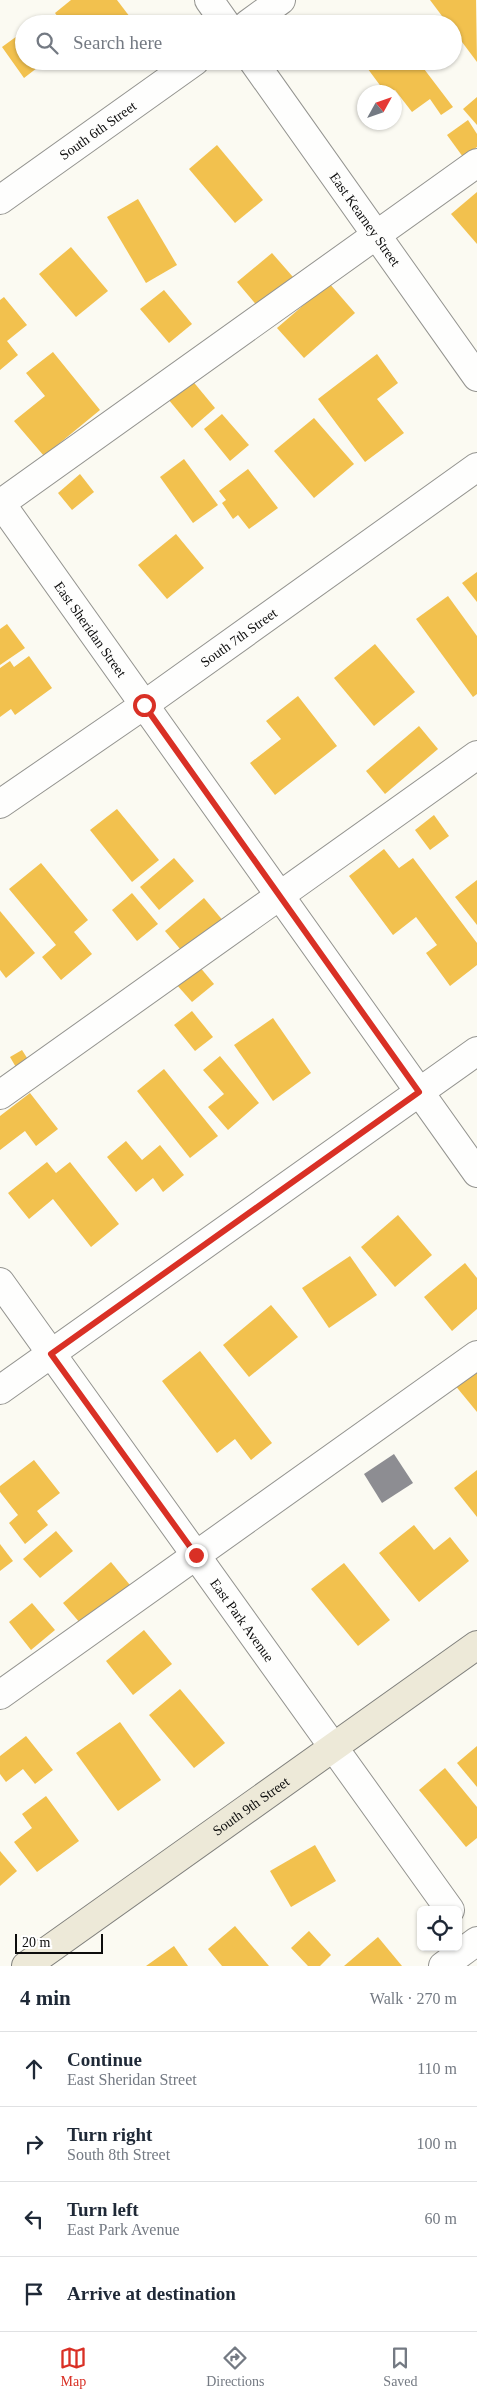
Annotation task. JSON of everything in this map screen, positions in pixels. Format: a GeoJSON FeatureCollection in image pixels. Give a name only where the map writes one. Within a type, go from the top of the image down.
{"type":"FeatureCollection","features":[{"type":"Feature","properties":{"kind":"main road","name":"South 9th Street"},"geometry":{"type":"LineString","coordinates":[[26,1966],[477,1644]]}},
{"type":"Feature","properties":{"kind":"street"},"geometry":{"type":"LineString","coordinates":[[209,0],[220,15]]}},
{"type":"Feature","properties":{"kind":"street"},"geometry":{"type":"LineString","coordinates":[[260,15],[281,0]]}},
{"type":"Feature","properties":{"kind":"street","name":"South 6th Street"},"geometry":{"type":"LineString","coordinates":[[0,200],[182,70]]}},
{"type":"Feature","properties":{"kind":"street","name":"East Kearney Street"},"geometry":{"type":"LineString","coordinates":[[259,70],[477,377]]}},
{"type":"Feature","properties":{"kind":"street"},"geometry":{"type":"LineString","coordinates":[[0,503],[477,163]]}},
{"type":"Feature","properties":{"kind":"street","name":"South 7th Street"},"geometry":{"type":"LineString","coordinates":[[0,804],[144,705],[477,468]]}},
{"type":"Feature","properties":{"kind":"street","name":"East Sheridan Street"},"geometry":{"type":"LineString","coordinates":[[0,503],[477,1173]]}},
{"type":"Feature","properties":{"kind":"street"},"geometry":{"type":"LineString","coordinates":[[0,1095],[477,755]]}},
{"type":"Feature","properties":{"kind":"street"},"geometry":{"type":"LineString","coordinates":[[0,1390],[477,1051]]}},
{"type":"Feature","properties":{"kind":"street","name":"East Park Avenue"},"geometry":{"type":"LineString","coordinates":[[0,1282],[447,1906]]}},
{"type":"Feature","properties":{"kind":"street"},"geometry":{"type":"LineString","coordinates":[[0,1695],[477,1355]]}},
{"type":"Feature","properties":{"kind":"street"},"geometry":{"type":"LineString","coordinates":[[442,1966],[476,1945],[462,1927]]}},
{"type":"Feature","properties":{"kind":"building: Homes"},"geometry":{"type":"Polygon","coordinates":[[[71,0],[117,0],[128,15],[56,15],[55,13],[71,0]]]}},
{"type":"Feature","properties":{"kind":"building: Homes"},"geometry":{"type":"Polygon","coordinates":[[[430,0],[476,0],[477,62],[462,42],[462,15],[441,15],[430,0]]]}},
{"type":"Feature","properties":{"kind":"building: Homes"},"geometry":{"type":"Polygon","coordinates":[[[15,38],[15,65],[2,47],[15,38]]]}},
{"type":"Feature","properties":{"kind":"building: Homes"},"geometry":{"type":"Polygon","coordinates":[[[18,70],[34,70],[24,78],[18,70]]]}},
{"type":"Feature","properties":{"kind":"building: Homes"},"geometry":{"type":"Polygon","coordinates":[[[369,70],[425,70],[453,107],[441,115],[430,99],[412,112],[402,99],[402,85],[380,85],[369,70]]]}},
{"type":"Feature","properties":{"kind":"building: Homes"},"geometry":{"type":"Polygon","coordinates":[[[477,97],[477,125],[463,109],[477,97]]]}},
{"type":"Feature","properties":{"kind":"building: Homes"},"geometry":{"type":"Polygon","coordinates":[[[468,120],[477,134],[477,147],[463,157],[447,135],[468,120]]]}},
{"type":"Feature","properties":{"kind":"building: Homes"},"geometry":{"type":"Polygon","coordinates":[[[217,145],[263,200],[235,223],[189,169],[217,145]]]}},
{"type":"Feature","properties":{"kind":"building: Homes"},"geometry":{"type":"Polygon","coordinates":[[[477,192],[477,244],[451,214],[477,192]]]}},
{"type":"Feature","properties":{"kind":"building: Homes"},"geometry":{"type":"Polygon","coordinates":[[[138,199],[177,265],[146,283],[107,217],[138,199]]]}},
{"type":"Feature","properties":{"kind":"building: Homes"},"geometry":{"type":"Polygon","coordinates":[[[71,247],[108,291],[76,317],[39,274],[71,247]]]}},
{"type":"Feature","properties":{"kind":"building: Homes"},"geometry":{"type":"Polygon","coordinates":[[[272,253],[293,277],[258,307],[237,282],[272,253]]]}},
{"type":"Feature","properties":{"kind":"building: Homes"},"geometry":{"type":"Polygon","coordinates":[[[329,283],[355,313],[304,358],[277,328],[329,283]]]}},
{"type":"Feature","properties":{"kind":"building: Homes"},"geometry":{"type":"Polygon","coordinates":[[[164,290],[192,324],[169,343],[140,309],[164,290]]]}},
{"type":"Feature","properties":{"kind":"building: Homes"},"geometry":{"type":"Polygon","coordinates":[[[4,297],[27,325],[7,341],[18,355],[0,370],[0,300],[4,297]]]}},
{"type":"Feature","properties":{"kind":"building: Homes"},"geometry":{"type":"Polygon","coordinates":[[[53,352],[100,410],[44,456],[14,421],[45,396],[26,373],[53,352]]]}},
{"type":"Feature","properties":{"kind":"building: Homes"},"geometry":{"type":"Polygon","coordinates":[[[377,354],[398,383],[377,399],[404,433],[365,462],[318,399],[377,354]]]}},
{"type":"Feature","properties":{"kind":"building: Homes"},"geometry":{"type":"Polygon","coordinates":[[[191,379],[215,408],[192,428],[168,399],[191,379]]]}},
{"type":"Feature","properties":{"kind":"building: Homes"},"geometry":{"type":"Polygon","coordinates":[[[222,414],[249,445],[230,461],[204,429],[222,414]]]}},
{"type":"Feature","properties":{"kind":"building: Homes"},"geometry":{"type":"Polygon","coordinates":[[[314,418],[354,464],[314,498],[274,451],[314,418]]]}},
{"type":"Feature","properties":{"kind":"building: Homes"},"geometry":{"type":"Polygon","coordinates":[[[184,459],[218,505],[193,523],[160,477],[184,459]]]}},
{"type":"Feature","properties":{"kind":"building: Homes"},"geometry":{"type":"Polygon","coordinates":[[[248,469],[278,508],[249,529],[238,515],[233,519],[222,503],[226,500],[219,491],[248,469]]]}},
{"type":"Feature","properties":{"kind":"building: Homes"},"geometry":{"type":"Polygon","coordinates":[[[80,474],[94,492],[72,510],[58,493],[80,474]]]}},
{"type":"Feature","properties":{"kind":"building: Homes"},"geometry":{"type":"Polygon","coordinates":[[[176,534],[204,568],[167,599],[138,565],[176,534]]]}},
{"type":"Feature","properties":{"kind":"building: Homes"},"geometry":{"type":"Polygon","coordinates":[[[477,572],[477,602],[462,583],[477,572]]]}},
{"type":"Feature","properties":{"kind":"building: Homes"},"geometry":{"type":"Polygon","coordinates":[[[448,596],[477,636],[477,694],[473,697],[416,619],[448,596]]]}},
{"type":"Feature","properties":{"kind":"building: Homes"},"geometry":{"type":"Polygon","coordinates":[[[7,624],[25,648],[0,665],[0,629],[7,624]]]}},
{"type":"Feature","properties":{"kind":"building: Homes"},"geometry":{"type":"Polygon","coordinates":[[[375,644],[415,692],[374,726],[334,678],[375,644]]]}},
{"type":"Feature","properties":{"kind":"building: Homes"},"geometry":{"type":"Polygon","coordinates":[[[29,656],[52,688],[15,715],[11,709],[0,717],[0,668],[10,661],[14,667],[29,656]]]}},
{"type":"Feature","properties":{"kind":"building: Homes"},"geometry":{"type":"Polygon","coordinates":[[[298,696],[337,746],[275,795],[250,763],[281,739],[266,721],[298,696]]]}},
{"type":"Feature","properties":{"kind":"building: Homes"},"geometry":{"type":"Polygon","coordinates":[[[419,726],[438,749],[385,794],[366,771],[419,726]]]}},
{"type":"Feature","properties":{"kind":"building: Homes"},"geometry":{"type":"Polygon","coordinates":[[[117,809],[159,860],[132,882],[90,830],[117,809]]]}},
{"type":"Feature","properties":{"kind":"building: Homes"},"geometry":{"type":"Polygon","coordinates":[[[434,815],[449,836],[430,850],[415,830],[434,815]]]}},
{"type":"Feature","properties":{"kind":"building: Homes"},"geometry":{"type":"Polygon","coordinates":[[[384,849],[399,868],[413,858],[477,943],[477,965],[450,986],[426,953],[437,945],[416,917],[393,935],[349,876],[384,849]]]}},
{"type":"Feature","properties":{"kind":"building: Homes"},"geometry":{"type":"Polygon","coordinates":[[[174,858],[194,881],[159,910],[140,887],[174,858]]]}},
{"type":"Feature","properties":{"kind":"building: Homes"},"geometry":{"type":"Polygon","coordinates":[[[41,863],[88,920],[74,932],[92,954],[61,980],[42,957],[56,945],[9,889],[41,863]]]}},
{"type":"Feature","properties":{"kind":"building: Homes"},"geometry":{"type":"Polygon","coordinates":[[[477,880],[477,925],[455,897],[477,880]]]}},
{"type":"Feature","properties":{"kind":"building: Homes"},"geometry":{"type":"Polygon","coordinates":[[[132,893],[158,924],[137,941],[112,910],[132,893]]]}},
{"type":"Feature","properties":{"kind":"building: Homes"},"geometry":{"type":"Polygon","coordinates":[[[204,898],[225,923],[186,956],[165,931],[204,898]]]}},
{"type":"Feature","properties":{"kind":"building: Homes"},"geometry":{"type":"Polygon","coordinates":[[[0,911],[35,953],[6,978],[0,970],[0,911]]]}},
{"type":"Feature","properties":{"kind":"building: Homes"},"geometry":{"type":"Polygon","coordinates":[[[199,966],[214,984],[192,1002],[176,984],[199,966]]]}},
{"type":"Feature","properties":{"kind":"building: Homes"},"geometry":{"type":"Polygon","coordinates":[[[192,1011],[213,1037],[195,1051],[174,1025],[192,1011]]]}},
{"type":"Feature","properties":{"kind":"building: Homes"},"geometry":{"type":"Polygon","coordinates":[[[273,1018],[311,1073],[273,1101],[234,1045],[273,1018]]]}},
{"type":"Feature","properties":{"kind":"building: Homes"},"geometry":{"type":"Polygon","coordinates":[[[22,1050],[29,1061],[17,1069],[10,1057],[22,1050]]]}},
{"type":"Feature","properties":{"kind":"building: Homes"},"geometry":{"type":"Polygon","coordinates":[[[220,1056],[259,1103],[228,1130],[208,1107],[224,1094],[203,1070],[220,1056]]]}},
{"type":"Feature","properties":{"kind":"building: Homes"},"geometry":{"type":"Polygon","coordinates":[[[164,1069],[218,1136],[190,1158],[137,1091],[164,1069]]]}},
{"type":"Feature","properties":{"kind":"building: Homes"},"geometry":{"type":"Polygon","coordinates":[[[30,1093],[58,1129],[36,1146],[25,1131],[0,1150],[0,1116],[30,1093]]]}},
{"type":"Feature","properties":{"kind":"building: Homes"},"geometry":{"type":"Polygon","coordinates":[[[126,1141],[142,1160],[160,1145],[184,1175],[163,1192],[153,1178],[136,1192],[107,1157],[126,1141]]]}},
{"type":"Feature","properties":{"kind":"building: Homes"},"geometry":{"type":"Polygon","coordinates":[[[47,1162],[56,1173],[70,1162],[119,1224],[91,1247],[53,1199],[29,1219],[8,1193],[47,1162]]]}},
{"type":"Feature","properties":{"kind":"building: Homes"},"geometry":{"type":"Polygon","coordinates":[[[398,1215],[432,1255],[395,1287],[361,1247],[398,1215]]]}},
{"type":"Feature","properties":{"kind":"building: Homes"},"geometry":{"type":"Polygon","coordinates":[[[350,1256],[377,1295],[329,1328],[302,1288],[350,1256]]]}},
{"type":"Feature","properties":{"kind":"building: Homes"},"geometry":{"type":"Polygon","coordinates":[[[465,1263],[477,1278],[477,1309],[452,1331],[424,1297],[465,1263]]]}},
{"type":"Feature","properties":{"kind":"building: Homes"},"geometry":{"type":"Polygon","coordinates":[[[271,1305],[298,1337],[249,1377],[223,1345],[271,1305]]]}},
{"type":"Feature","properties":{"kind":"building: Homes"},"geometry":{"type":"Polygon","coordinates":[[[200,1351],[272,1443],[251,1460],[235,1439],[217,1453],[162,1381],[200,1351]]]}},
{"type":"Feature","properties":{"kind":"building: Homes"},"geometry":{"type":"Polygon","coordinates":[[[477,1365],[477,1412],[454,1384],[477,1365]]]}},
{"type":"Feature","properties":{"kind":"building: Homes"},"geometry":{"type":"Polygon","coordinates":[[[34,1460],[60,1493],[37,1511],[48,1525],[25,1544],[9,1523],[18,1515],[0,1492],[0,1486],[34,1460]]]}},
{"type":"Feature","properties":{"kind":"building: Homes"},"geometry":{"type":"Polygon","coordinates":[[[477,1470],[477,1517],[454,1488],[477,1470]]]}},
{"type":"Feature","properties":{"kind":"building: Homes"},"geometry":{"type":"Polygon","coordinates":[[[414,1525],[434,1550],[450,1537],[469,1561],[419,1602],[379,1553],[414,1525]]]}},
{"type":"Feature","properties":{"kind":"building: Homes"},"geometry":{"type":"Polygon","coordinates":[[[56,1531],[73,1551],[40,1578],[23,1559],[56,1531]]]}},
{"type":"Feature","properties":{"kind":"building: Homes"},"geometry":{"type":"Polygon","coordinates":[[[0,1544],[13,1561],[0,1571],[0,1544]]]}},
{"type":"Feature","properties":{"kind":"building: Homes"},"geometry":{"type":"Polygon","coordinates":[[[111,1562],[134,1590],[86,1630],[63,1603],[111,1562]]]}},
{"type":"Feature","properties":{"kind":"building: Homes"},"geometry":{"type":"Polygon","coordinates":[[[344,1563],[390,1620],[358,1646],[311,1589],[344,1563]]]}},
{"type":"Feature","properties":{"kind":"building: Homes"},"geometry":{"type":"Polygon","coordinates":[[[32,1603],[55,1630],[31,1650],[9,1622],[32,1603]]]}},
{"type":"Feature","properties":{"kind":"building: Homes"},"geometry":{"type":"Polygon","coordinates":[[[144,1630],[172,1664],[133,1695],[106,1661],[144,1630]]]}},
{"type":"Feature","properties":{"kind":"building: Homes"},"geometry":{"type":"Polygon","coordinates":[[[180,1689],[225,1743],[194,1768],[149,1715],[180,1689]]]}},
{"type":"Feature","properties":{"kind":"building: Homes"},"geometry":{"type":"Polygon","coordinates":[[[120,1722],[161,1780],[118,1811],[76,1753],[120,1722]]]}},
{"type":"Feature","properties":{"kind":"building: Homes"},"geometry":{"type":"Polygon","coordinates":[[[26,1736],[53,1770],[35,1784],[23,1769],[6,1782],[0,1774],[0,1756],[26,1736]]]}},
{"type":"Feature","properties":{"kind":"building: Homes"},"geometry":{"type":"Polygon","coordinates":[[[477,1746],[477,1787],[457,1763],[477,1746]]]}},
{"type":"Feature","properties":{"kind":"building: Homes"},"geometry":{"type":"Polygon","coordinates":[[[445,1768],[477,1807],[477,1838],[466,1847],[419,1790],[445,1768]]]}},
{"type":"Feature","properties":{"kind":"building: Homes"},"geometry":{"type":"Polygon","coordinates":[[[46,1796],[79,1841],[37,1872],[14,1842],[32,1828],[22,1814],[46,1796]]]}},
{"type":"Feature","properties":{"kind":"building: Homes"},"geometry":{"type":"Polygon","coordinates":[[[315,1845],[336,1881],[291,1907],[270,1871],[315,1845]]]}},
{"type":"Feature","properties":{"kind":"building: Homes"},"geometry":{"type":"Polygon","coordinates":[[[0,1851],[17,1871],[0,1886],[0,1851]]]}},
{"type":"Feature","properties":{"kind":"building: Homes"},"geometry":{"type":"Polygon","coordinates":[[[235,1926],[269,1966],[222,1966],[208,1949],[235,1926]]]}},
{"type":"Feature","properties":{"kind":"building: Homes"},"geometry":{"type":"Polygon","coordinates":[[[309,1931],[331,1955],[320,1966],[308,1966],[291,1948],[309,1931]]]}},
{"type":"Feature","properties":{"kind":"building: Homes"},"geometry":{"type":"Polygon","coordinates":[[[378,1937],[402,1966],[344,1966],[378,1937]]]}},
{"type":"Feature","properties":{"kind":"building: Homes"},"geometry":{"type":"Polygon","coordinates":[[[174,1946],[188,1966],[146,1966],[174,1946]]]}},
{"type":"Feature","properties":{"kind":"building: Industry"},"geometry":{"type":"Polygon","coordinates":[[[394,1454],[413,1483],[382,1503],[364,1474],[394,1454]]]}},
{"type":"Feature","properties":{"kind":"route"},"geometry":{"type":"LineString","coordinates":[[144,705],[419,1092],[51,1354],[196,1555]]}}]}
